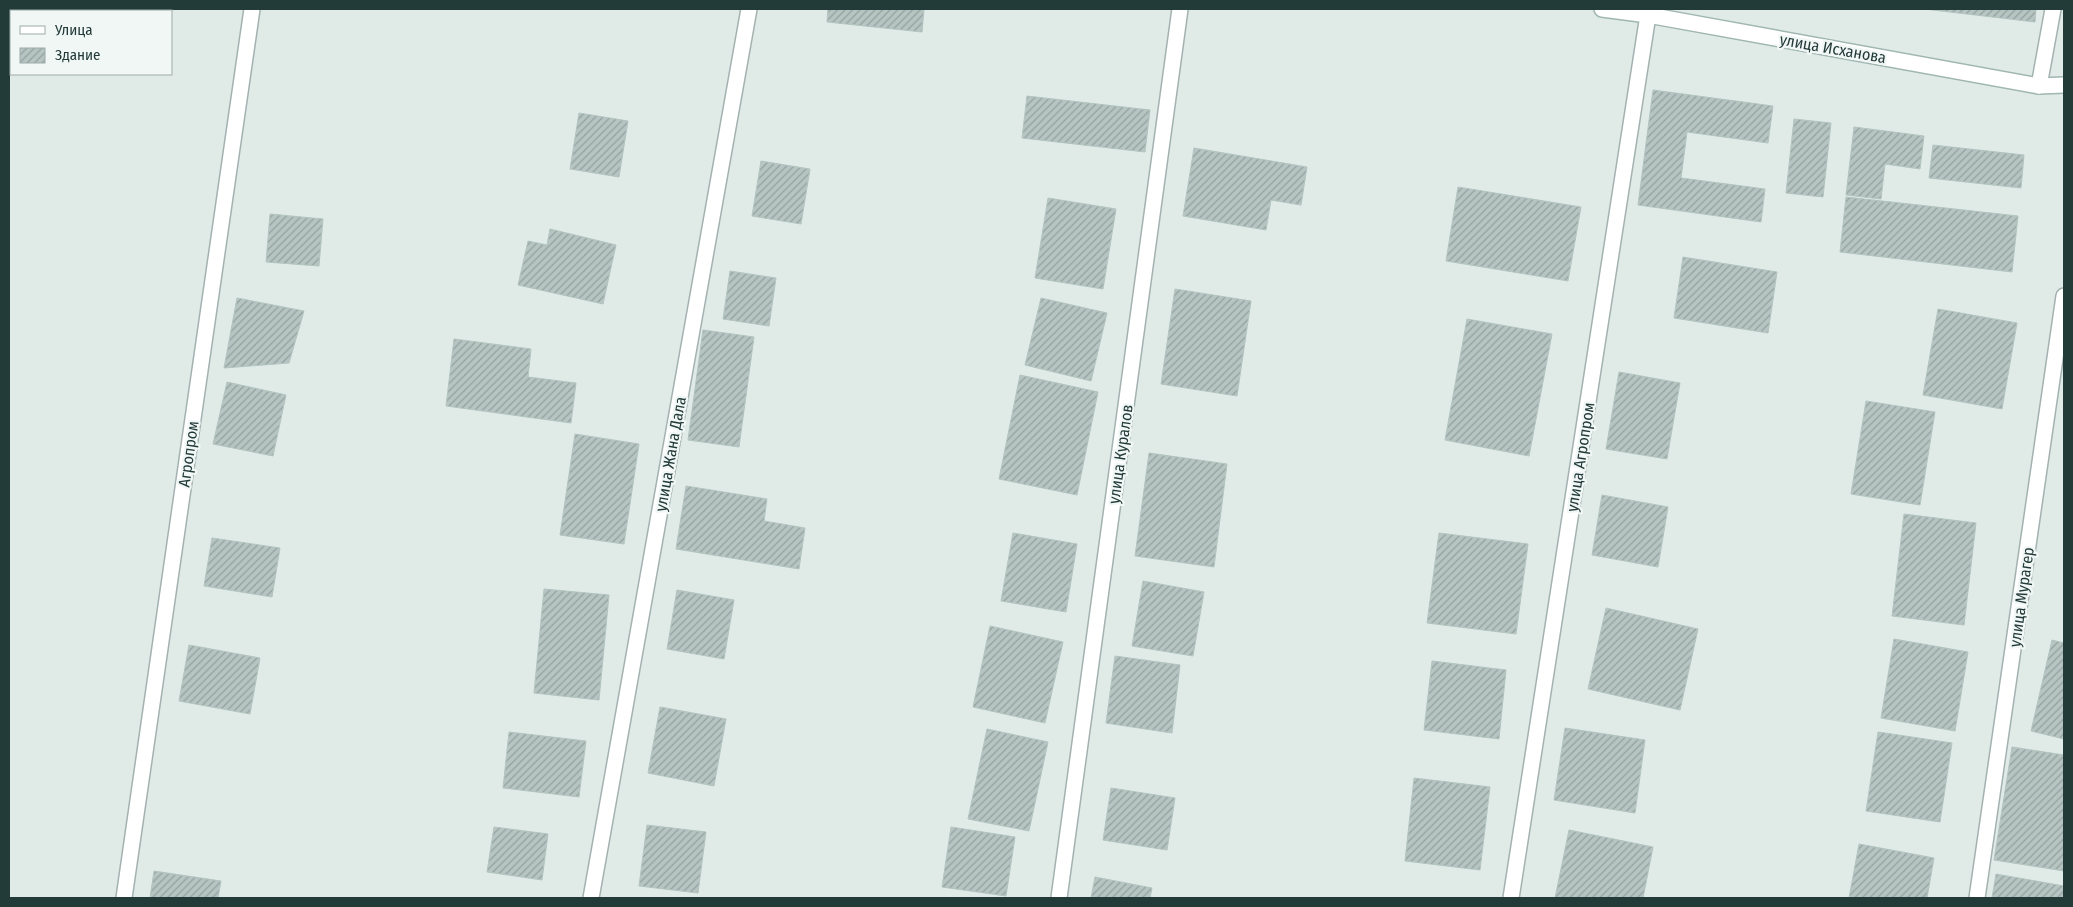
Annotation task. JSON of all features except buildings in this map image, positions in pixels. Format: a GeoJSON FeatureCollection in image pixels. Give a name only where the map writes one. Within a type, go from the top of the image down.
{"type":"FeatureCollection","features":[{"type":"Feature","properties":{"kind":"street","name":"Агропром"},"geometry":{"type":"LineString","coordinates":[[124,898],[252,9]]}},
{"type":"Feature","properties":{"kind":"street","name":"улица Жана Дала"},"geometry":{"type":"LineString","coordinates":[[591,898],[749,9]]}},
{"type":"Feature","properties":{"kind":"street","name":"улица Куралов"},"geometry":{"type":"LineString","coordinates":[[1059,898],[1180,9]]}},
{"type":"Feature","properties":{"kind":"street","name":"улица Исханова"},"geometry":{"type":"LineString","coordinates":[[1602,9],[1648,15],[2039,86],[2064,84]]}},
{"type":"Feature","properties":{"kind":"street"},"geometry":{"type":"LineString","coordinates":[[2039,86],[2053,9]]}},
{"type":"Feature","properties":{"kind":"street","name":"улица Агропром"},"geometry":{"type":"LineString","coordinates":[[1511,898],[1648,15]]}},
{"type":"Feature","properties":{"kind":"street","name":"улица Мурагер"},"geometry":{"type":"LineString","coordinates":[[1977,898],[2064,296]]}}]}
